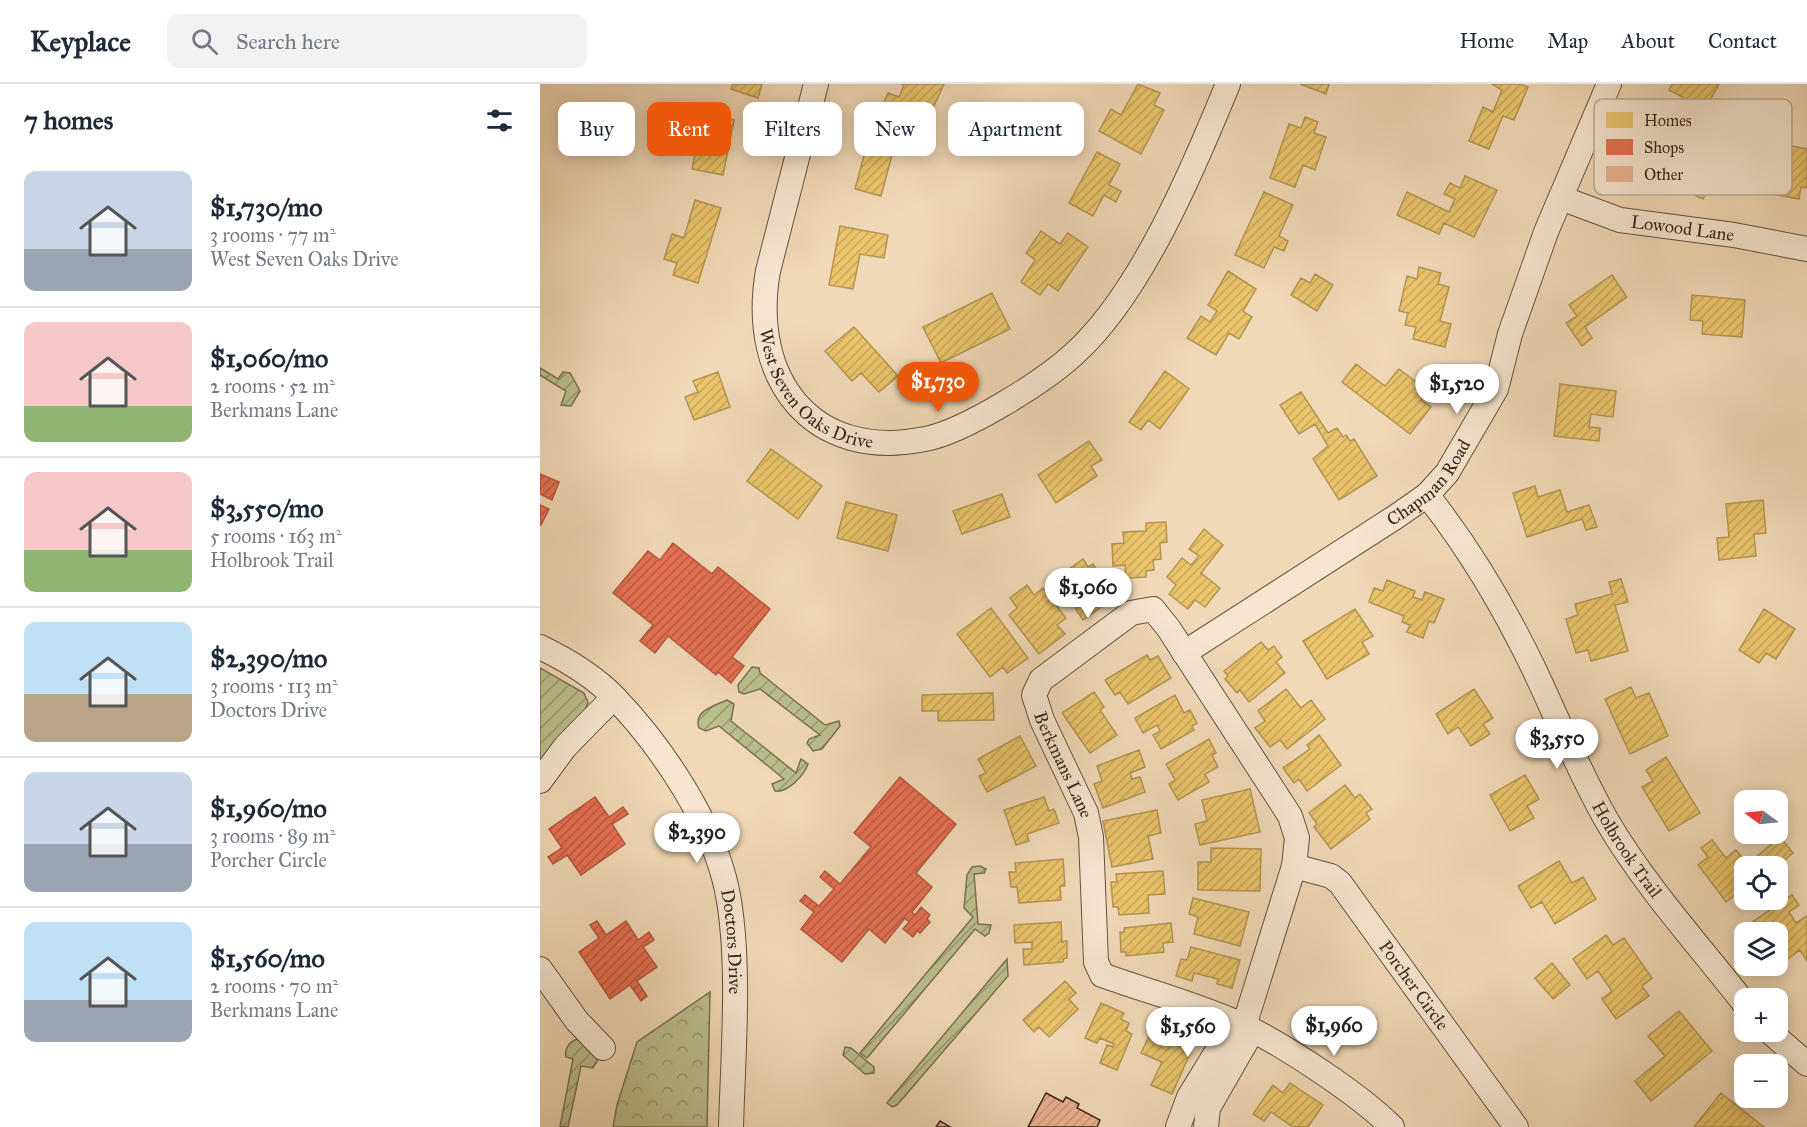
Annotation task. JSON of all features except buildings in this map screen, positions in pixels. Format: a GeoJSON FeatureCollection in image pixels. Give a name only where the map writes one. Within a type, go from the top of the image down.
{"type":"FeatureCollection","features":[{"type":"Feature","properties":{"kind":"street","name":"West Seven Oaks Drive"},"geometry":{"type":"LineString","coordinates":[[816,84],[768,271],[764,297],[766,342],[776,370],[790,396],[828,430],[844,437],[900,443],[928,439],[947,432],[1010,399],[1048,376],[1095,334],[1136,274],[1180,195],[1228,84]]}},
{"type":"Feature","properties":{"kind":"street","name":"Chapman Road"},"geometry":{"type":"LineString","coordinates":[[1602,99],[1609,84]]}},
{"type":"Feature","properties":{"kind":"street","name":"Chapman Road"},"geometry":{"type":"LineString","coordinates":[[1184,653],[1427,495],[1451,467],[1496,389],[1528,279],[1573,164],[1594,117]]}},
{"type":"Feature","properties":{"kind":"street","name":"Lowood Lane"},"geometry":{"type":"LineString","coordinates":[[1561,198],[1620,220],[1734,235],[1807,249]]}},
{"type":"Feature","properties":{"kind":"street","name":"Holbrook Trail"},"geometry":{"type":"LineString","coordinates":[[1427,495],[1474,558],[1505,611],[1581,772],[1608,822],[1650,885],[1734,990]]}},
{"type":"Feature","properties":{"kind":"street","name":"Berkmans Lane"},"geometry":{"type":"LineString","coordinates":[[1244,1026],[1102,975],[1096,962],[1091,837],[1086,813],[1042,720],[1034,695],[1041,680],[1131,613],[1153,609],[1290,816],[1297,838],[1294,866],[1244,1026],[1247,1040],[1208,1108],[1206,1127],[1199,1123],[1178,1126],[1189,1097],[1224,1040],[1244,1026]]}},
{"type":"Feature","properties":{"kind":"street","name":"Doctors Drive"},"geometry":{"type":"LineString","coordinates":[[540,647],[570,662],[614,697],[649,738],[684,791],[706,830],[722,872],[730,910],[733,961],[731,1127]]}},
{"type":"Feature","properties":{"kind":"street"},"geometry":{"type":"LineString","coordinates":[[540,781],[565,747],[614,697]]}},
{"type":"Feature","properties":{"kind":"street","name":"Porcher Circle"},"geometry":{"type":"LineString","coordinates":[[1294,866],[1331,876],[1340,883],[1516,1127]]}},
{"type":"Feature","properties":{"kind":"street"},"geometry":{"type":"LineString","coordinates":[[540,969],[577,1021],[603,1048]]}},
{"type":"Feature","properties":{"kind":"street"},"geometry":{"type":"LineString","coordinates":[[1244,1026],[1308,1065],[1380,1114],[1392,1127]]}},
{"type":"Feature","properties":{"kind":"street"},"geometry":{"type":"LineString","coordinates":[[1782,1042],[1807,1064]]}},
{"type":"Feature","properties":{"kind":"green space"},"geometry":{"type":"Polygon","coordinates":[[[540,368],[558,379],[563,372],[570,373],[580,391],[571,406],[561,405],[566,391],[540,375],[540,368]]]}},
{"type":"Feature","properties":{"kind":"green space"},"geometry":{"type":"Polygon","coordinates":[[[752,667],[759,668],[760,673],[825,725],[839,721],[840,726],[822,749],[813,751],[807,743],[809,739],[820,735],[760,689],[744,694],[739,692],[738,685],[752,667]]]}},
{"type":"Feature","properties":{"kind":"green space"},"geometry":{"type":"Polygon","coordinates":[[[540,668],[584,693],[588,702],[585,711],[540,771],[540,668]]]}},
{"type":"Feature","properties":{"kind":"green space"},"geometry":{"type":"Polygon","coordinates":[[[727,700],[734,704],[731,721],[796,773],[801,759],[808,764],[799,778],[790,786],[775,791],[772,784],[784,779],[719,726],[706,731],[699,728],[699,717],[702,713],[727,700]]]}},
{"type":"Feature","properties":{"kind":"green space"},"geometry":{"type":"Polygon","coordinates":[[[980,866],[986,869],[984,873],[974,874],[978,924],[991,925],[989,933],[985,936],[975,929],[867,1058],[860,1053],[973,917],[964,908],[967,875],[972,867],[980,866]]]}},
{"type":"Feature","properties":{"kind":"green space"},"geometry":{"type":"Polygon","coordinates":[[[1007,959],[1008,976],[897,1105],[892,1107],[887,1103],[1007,959]]]}},
{"type":"Feature","properties":{"kind":"green space"},"geometry":{"type":"Polygon","coordinates":[[[710,992],[707,1127],[613,1127],[617,1105],[637,1042],[710,992]]]}},
{"type":"Feature","properties":{"kind":"green space"},"geometry":{"type":"Polygon","coordinates":[[[578,1039],[600,1056],[593,1068],[581,1066],[568,1127],[560,1127],[573,1059],[566,1057],[566,1051],[572,1041],[578,1039]]]}},
{"type":"Feature","properties":{"kind":"green space"},"geometry":{"type":"Polygon","coordinates":[[[845,1047],[851,1048],[874,1067],[874,1073],[865,1074],[843,1055],[845,1047]]]}}]}
